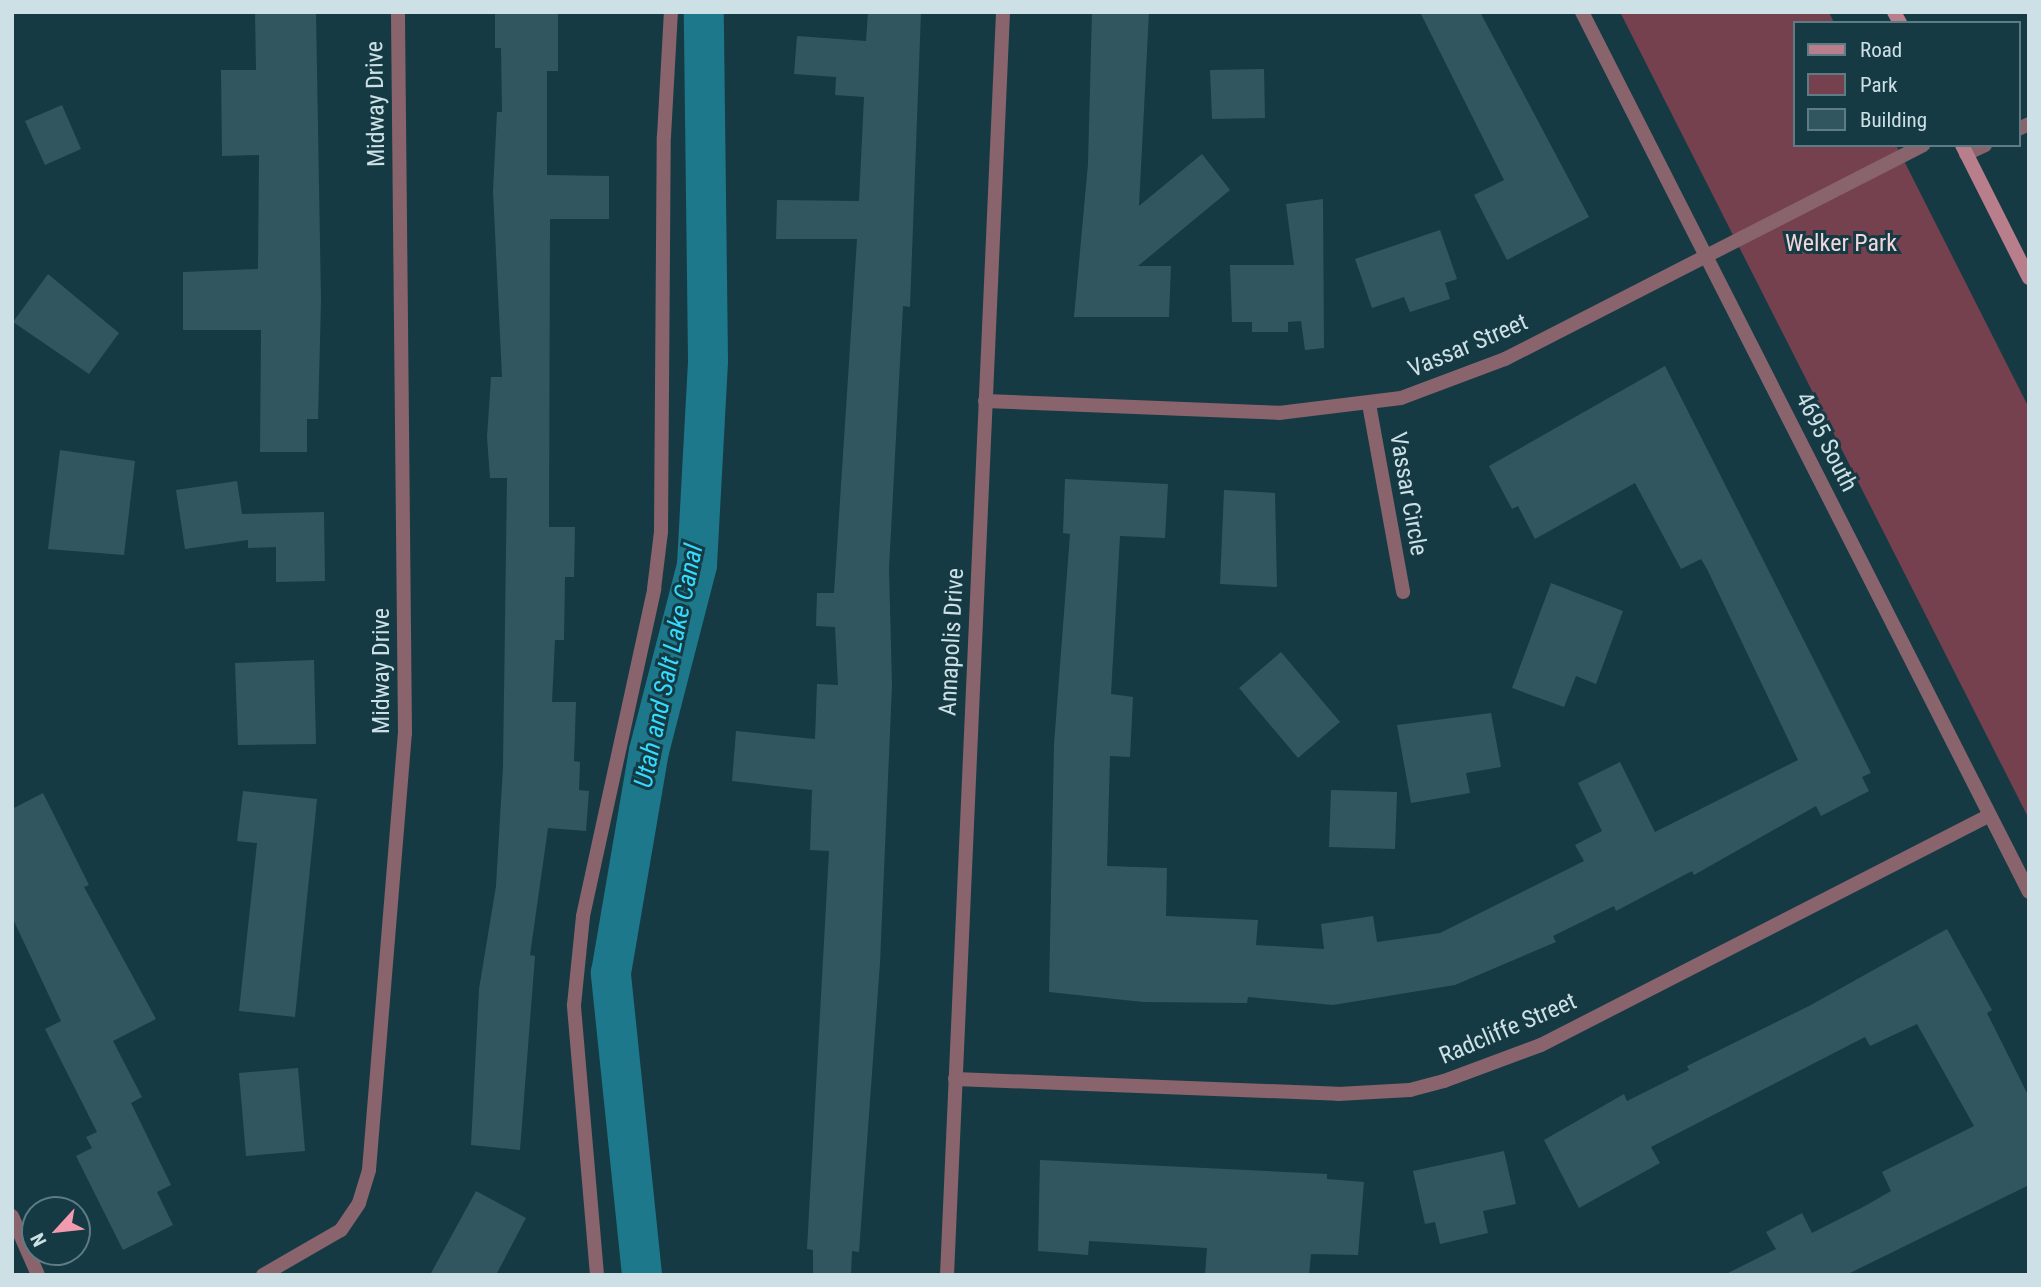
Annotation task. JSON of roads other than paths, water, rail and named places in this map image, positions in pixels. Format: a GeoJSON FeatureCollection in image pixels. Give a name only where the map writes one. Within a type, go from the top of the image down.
{"type":"FeatureCollection","features":[{"type":"Feature","properties":{"kind":"main road"},"geometry":{"type":"LineString","coordinates":[[1964,150],[2029,278]]}},
{"type":"Feature","properties":{"kind":"street","name":"Midway Drive"},"geometry":{"type":"LineString","coordinates":[[262,1275],[341,1230],[359,1203],[369,1171],[405,733],[398,12]]}},
{"type":"Feature","properties":{"kind":"street"},"geometry":{"type":"LineString","coordinates":[[597,1275],[574,1005],[583,916],[654,589],[661,532],[664,136],[671,12]]}},
{"type":"Feature","properties":{"kind":"street","name":"Annapolis Drive"},"geometry":{"type":"LineString","coordinates":[[947,1275],[1003,12]]}},
{"type":"Feature","properties":{"kind":"street","name":"4695 South"},"geometry":{"type":"LineString","coordinates":[[1582,12],[2029,892]]}},
{"type":"Feature","properties":{"kind":"street","name":"Vassar Street"},"geometry":{"type":"LineString","coordinates":[[985,401],[1279,413],[1369,404],[1469,376],[1919,147]]}},
{"type":"Feature","properties":{"kind":"street","name":"Vassar Circle"},"geometry":{"type":"LineString","coordinates":[[1369,404],[1402,592]]}},
{"type":"Feature","properties":{"kind":"street","name":"Radcliffe Street"},"geometry":{"type":"LineString","coordinates":[[955,1079],[1338,1094],[1421,1087],[1541,1045],[1990,815]]}},
{"type":"Feature","properties":{"kind":"street"},"geometry":{"type":"LineString","coordinates":[[12,1216],[38,1275]]}},
{"type":"Feature","properties":{"kind":"waterway","name":"Utah and Salt Lake Canal"},"geometry":{"type":"LineString","coordinates":[[642,1275],[611,973],[649,751],[697,565],[708,360],[704,12]]}},
{"type":"Feature","properties":{"kind":"park label","name":"Welker Park"},"geometry":{"type":"Point","coordinates":[1841,244]}}]}
